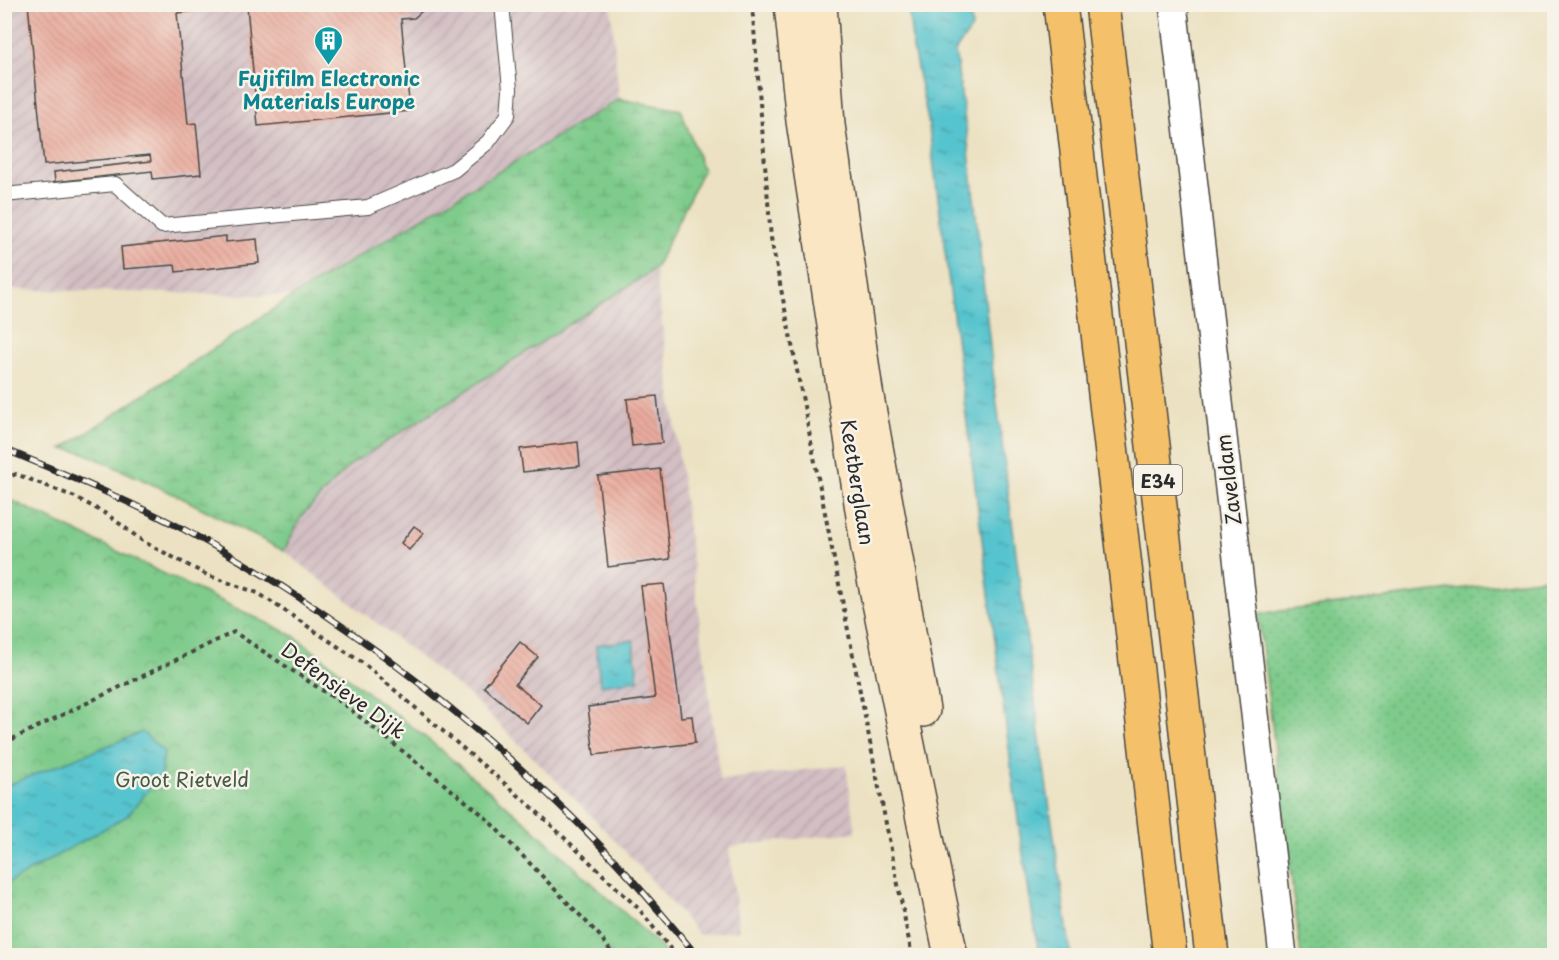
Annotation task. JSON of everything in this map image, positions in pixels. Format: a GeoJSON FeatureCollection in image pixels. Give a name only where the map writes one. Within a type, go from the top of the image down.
{"type":"FeatureCollection","features":[{"type":"Feature","properties":{"kind":"highway","name":"E34"},"geometry":{"type":"LineString","coordinates":[[1060,4],[1170,956]]}},
{"type":"Feature","properties":{"kind":"highway","name":"E34"},"geometry":{"type":"LineString","coordinates":[[1102,4],[1212,956]]}},
{"type":"Feature","properties":{"kind":"main road","name":"Keetberglaan"},"geometry":{"type":"LineString","coordinates":[[791,4],[803,121],[868,549],[951,956]]}},
{"type":"Feature","properties":{"kind":"main road","name":"Keetberglaan"},"geometry":{"type":"LineString","coordinates":[[820,4],[828,125],[866,391],[931,753],[974,956]]}},
{"type":"Feature","properties":{"kind":"street","name":"Zaveldam"},"geometry":{"type":"LineString","coordinates":[[1173,4],[1283,956]]}},
{"type":"Feature","properties":{"kind":"lane"},"geometry":{"type":"LineString","coordinates":[[4,195],[115,184],[162,226],[368,207],[454,170],[488,142],[508,115],[510,89],[502,4]]}},
{"type":"Feature","properties":{"kind":"path"},"geometry":{"type":"LineString","coordinates":[[752,4],[771,238],[912,956]]}},
{"type":"Feature","properties":{"kind":"path"},"geometry":{"type":"LineString","coordinates":[[4,479],[16,474],[75,497],[108,515],[144,542],[207,575],[258,593],[364,664],[531,806],[639,909],[676,956]]}},
{"type":"Feature","properties":{"kind":"path","name":"Defensieve Dijk"},"geometry":{"type":"LineString","coordinates":[[4,743],[234,632],[346,706],[483,816],[599,935],[614,956]]}},
{"type":"Feature","properties":{"kind":"shaded area"},"geometry":{"type":"Polygon","coordinates":[[[5,5],[611,5],[619,99],[293,296],[5,289],[5,5]]]}},
{"type":"Feature","properties":{"kind":"shaded area"},"geometry":{"type":"Polygon","coordinates":[[[655,269],[720,780],[846,765],[855,832],[729,847],[739,930],[699,935],[641,868],[576,800],[471,697],[284,551],[301,517],[350,465],[655,269]]]}},
{"type":"Feature","properties":{"kind":"green space"},"geometry":{"type":"Polygon","coordinates":[[[619,99],[681,110],[703,170],[655,269],[350,465],[301,517],[284,551],[180,497],[82,452],[62,449],[293,296],[619,99]]]}},
{"type":"Feature","properties":{"kind":"green space","name":"Groot Rietveld"},"geometry":{"type":"Polygon","coordinates":[[[4,497],[294,636],[429,740],[528,824],[660,946],[666,955],[5,955],[4,497]]]}},
{"type":"Feature","properties":{"kind":"green space"},"geometry":{"type":"Polygon","coordinates":[[[1554,577],[1554,955],[1301,955],[1258,614],[1554,577]]]}},
{"type":"Feature","properties":{"kind":"water"},"geometry":{"type":"Polygon","coordinates":[[[908,5],[970,5],[972,28],[955,51],[1039,733],[1071,955],[1039,955],[1020,835],[928,120],[913,49],[908,5]]]}},
{"type":"Feature","properties":{"kind":"water"},"geometry":{"type":"Polygon","coordinates":[[[633,640],[638,680],[600,685],[596,645],[633,640]]]}},
{"type":"Feature","properties":{"kind":"water"},"geometry":{"type":"Polygon","coordinates":[[[142,732],[164,752],[161,775],[127,816],[5,885],[5,786],[142,732]]]}},
{"type":"Feature","properties":{"kind":"building","name":"Fujifilm Electronic Materials Europe"},"geometry":{"type":"Polygon","coordinates":[[[28,4],[430,4],[414,18],[401,19],[410,111],[258,126],[247,6],[177,13],[188,124],[196,123],[201,174],[153,179],[152,171],[55,182],[54,172],[151,161],[150,155],[44,165],[28,4]]]}},
{"type":"Feature","properties":{"kind":"building"},"geometry":{"type":"Polygon","coordinates":[[[226,236],[226,242],[257,239],[259,263],[176,272],[175,265],[123,269],[121,247],[226,236]]]}},
{"type":"Feature","properties":{"kind":"building"},"geometry":{"type":"Polygon","coordinates":[[[657,396],[662,443],[632,446],[627,399],[657,396]]]}},
{"type":"Feature","properties":{"kind":"building"},"geometry":{"type":"Polygon","coordinates":[[[578,442],[580,466],[523,472],[520,449],[578,442]]]}},
{"type":"Feature","properties":{"kind":"building"},"geometry":{"type":"Polygon","coordinates":[[[660,469],[670,559],[608,567],[598,476],[660,469]]]}},
{"type":"Feature","properties":{"kind":"building"},"geometry":{"type":"Polygon","coordinates":[[[414,526],[424,533],[409,550],[401,543],[414,526]]]}},
{"type":"Feature","properties":{"kind":"building"},"geometry":{"type":"Polygon","coordinates":[[[664,584],[681,717],[692,716],[695,743],[594,755],[588,707],[655,698],[641,586],[664,584]]]}},
{"type":"Feature","properties":{"kind":"building"},"geometry":{"type":"Polygon","coordinates":[[[520,642],[538,657],[515,684],[541,705],[527,723],[484,687],[520,642]]]}},
{"type":"Feature","properties":{"kind":"railway"},"geometry":{"type":"LineString","coordinates":[[4,449],[117,497],[183,529],[292,593],[397,666],[447,705],[543,789],[617,863],[697,956]]}},
{"type":"Feature","properties":{"kind":"place","name":"Fujifilm Electronic Materials Europe"},"geometry":{"type":"Point","coordinates":[329,66]}}]}
